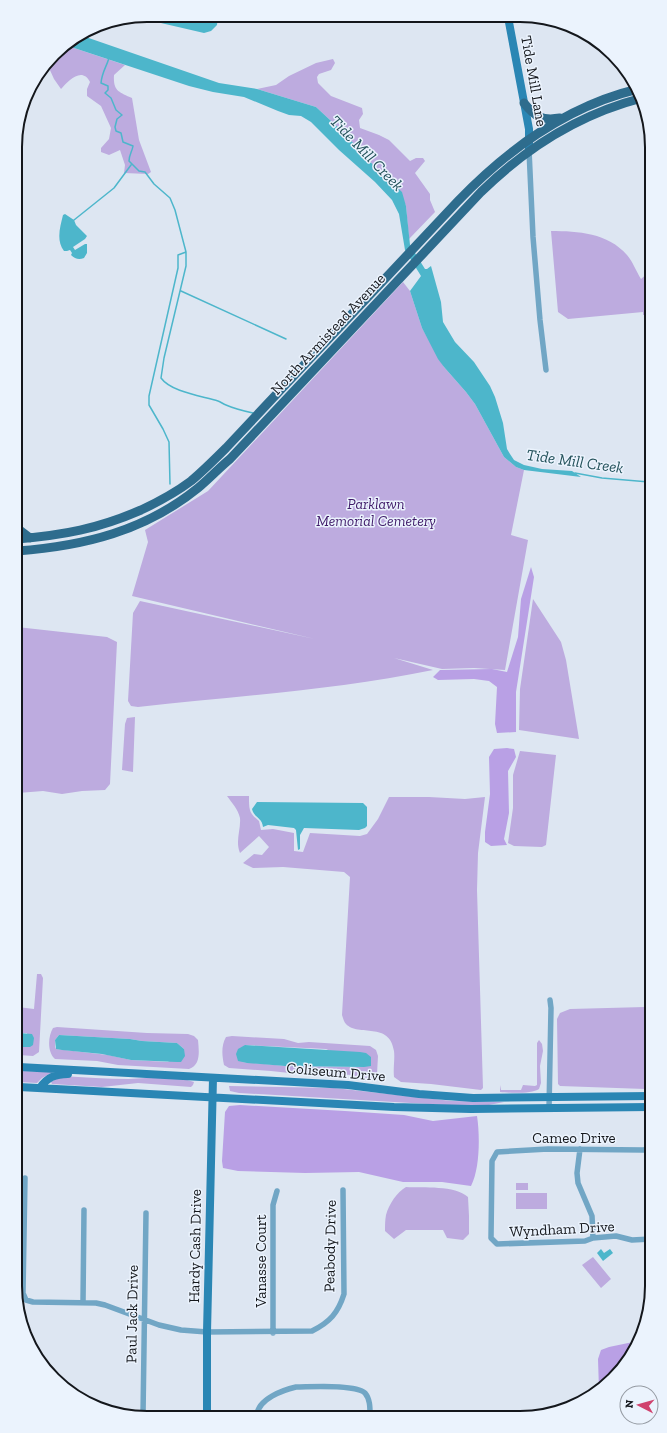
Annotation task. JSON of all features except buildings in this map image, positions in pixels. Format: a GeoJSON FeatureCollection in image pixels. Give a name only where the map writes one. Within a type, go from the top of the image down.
{"type":"FeatureCollection","features":[{"type":"Feature","properties":{"kind":"main road","name":"North Armistead Avenue"},"geometry":{"type":"LineString","coordinates":[[22,539],[80,531],[108,523],[161,501],[191,481],[226,448],[413,248],[472,186],[494,166],[529,138],[563,118],[591,105],[632,91]]}},
{"type":"Feature","properties":{"kind":"main road","name":"North Armistead Avenue"},"geometry":{"type":"LineString","coordinates":[[22,552],[88,542],[134,526],[170,507],[198,488],[230,459],[480,192],[506,168],[529,150],[579,121],[608,109],[636,100]]}},
{"type":"Feature","properties":{"kind":"main road"},"geometry":{"type":"LineString","coordinates":[[524,103],[540,118],[551,120],[563,118]]}},
{"type":"Feature","properties":{"kind":"main road"},"geometry":{"type":"LineString","coordinates":[[22,532],[30,538]]}},
{"type":"Feature","properties":{"kind":"main road"},"geometry":{"type":"LineString","coordinates":[[22,555],[40,550]]}},
{"type":"Feature","properties":{"kind":"street","name":"Tide Mill Lane"},"geometry":{"type":"LineString","coordinates":[[509,22],[524,103],[529,138],[529,150]]}},
{"type":"Feature","properties":{"kind":"street"},"geometry":{"type":"LineString","coordinates":[[529,150],[533,237],[546,370]]}},
{"type":"Feature","properties":{"kind":"street"},"geometry":{"type":"LineString","coordinates":[[549,1109],[550,1000]]}},
{"type":"Feature","properties":{"kind":"street","name":"Coliseum Drive"},"geometry":{"type":"LineString","coordinates":[[22,1067],[348,1085],[419,1094],[473,1098],[645,1096]]}},
{"type":"Feature","properties":{"kind":"street"},"geometry":{"type":"LineString","coordinates":[[40,1088],[48,1078],[60,1074],[114,1076],[157,1074]]}},
{"type":"Feature","properties":{"kind":"street","name":"Hardy Cash Drive"},"geometry":{"type":"LineString","coordinates":[[207,1411],[207,1332],[213,1078]]}},
{"type":"Feature","properties":{"kind":"street","name":"Coliseum Drive"},"geometry":{"type":"LineString","coordinates":[[22,1087],[401,1107],[471,1109],[645,1107]]}},
{"type":"Feature","properties":{"kind":"street","name":"Cameo Drive"},"geometry":{"type":"LineString","coordinates":[[497,1152],[548,1148],[645,1150]]}},
{"type":"Feature","properties":{"kind":"street"},"geometry":{"type":"LineString","coordinates":[[580,1149],[577,1173],[578,1184],[592,1216],[593,1238]]}},
{"type":"Feature","properties":{"kind":"street","name":"Wyndham Drive"},"geometry":{"type":"LineString","coordinates":[[497,1152],[492,1161],[491,1238],[497,1244],[585,1241],[593,1238],[616,1236],[632,1240],[645,1239]]}},
{"type":"Feature","properties":{"kind":"street","name":"Peabody Drive"},"geometry":{"type":"LineString","coordinates":[[25,1178],[23,1293],[26,1300],[33,1302],[105,1305],[170,1328],[207,1332],[273,1333],[312,1331],[323,1326],[332,1317],[339,1307],[344,1294],[343,1190]]}},
{"type":"Feature","properties":{"kind":"street","name":"Vanasse Court"},"geometry":{"type":"LineString","coordinates":[[273,1333],[273,1205],[277,1191]]}},
{"type":"Feature","properties":{"kind":"street"},"geometry":{"type":"LineString","coordinates":[[83,1303],[84,1210]]}},
{"type":"Feature","properties":{"kind":"street","name":"Paul Jack Drive"},"geometry":{"type":"LineString","coordinates":[[142,1411],[146,1213]]}},
{"type":"Feature","properties":{"kind":"street"},"geometry":{"type":"LineString","coordinates":[[257,1411],[260,1405],[266,1400],[289,1388],[296,1387],[356,1388],[366,1394],[369,1400],[370,1411]]}},
{"type":"Feature","properties":{"kind":"green space"},"geometry":{"type":"Polygon","coordinates":[[[72,47],[125,65],[114,75],[114,80],[116,88],[120,92],[132,98],[139,140],[151,172],[148,174],[124,173],[125,165],[120,150],[109,155],[101,152],[101,148],[109,139],[111,128],[101,106],[87,96],[87,89],[90,82],[87,77],[83,75],[75,76],[61,89],[49,69],[58,58],[72,47]]]}},
{"type":"Feature","properties":{"kind":"green space"},"geometry":{"type":"Polygon","coordinates":[[[333,59],[335,63],[331,70],[319,74],[317,77],[318,83],[331,96],[362,108],[363,114],[359,120],[360,128],[389,140],[410,161],[416,158],[423,158],[425,161],[415,173],[430,194],[430,200],[435,212],[409,239],[406,206],[398,188],[376,168],[343,132],[316,107],[257,89],[276,85],[289,76],[316,63],[333,59]]]}},
{"type":"Feature","properties":{"kind":"green space"},"geometry":{"type":"Polygon","coordinates":[[[551,231],[582,233],[611,242],[627,255],[641,279],[645,276],[645,315],[643,315],[643,312],[568,319],[558,312],[551,231]]]}},
{"type":"Feature","properties":{"kind":"green space","name":"Parklawn Memorial Cemetery"},"geometry":{"type":"Polygon","coordinates":[[[403,282],[410,291],[422,328],[444,367],[475,404],[504,457],[516,467],[524,470],[511,535],[528,540],[505,670],[474,668],[442,669],[394,658],[433,670],[323,688],[138,707],[131,706],[128,701],[133,613],[140,601],[315,639],[132,596],[148,542],[145,530],[208,491],[403,282]]]}},
{"type":"Feature","properties":{"kind":"green space"},"geometry":{"type":"Polygon","coordinates":[[[533,599],[561,642],[566,660],[579,739],[519,730],[520,689],[533,599]]]}},
{"type":"Feature","properties":{"kind":"green space"},"geometry":{"type":"Polygon","coordinates":[[[22,628],[107,637],[117,642],[110,784],[105,790],[62,794],[43,791],[22,793],[22,628]]]}},
{"type":"Feature","properties":{"kind":"green space"},"geometry":{"type":"Polygon","coordinates":[[[135,717],[133,772],[122,770],[125,724],[127,718],[135,717]]]}},
{"type":"Feature","properties":{"kind":"green space"},"geometry":{"type":"Polygon","coordinates":[[[520,751],[556,755],[546,845],[542,847],[514,846],[508,843],[513,808],[513,775],[520,751]]]}},
{"type":"Feature","properties":{"kind":"green space"},"geometry":{"type":"Polygon","coordinates":[[[227,796],[249,796],[250,811],[259,821],[261,830],[273,829],[294,833],[294,851],[303,852],[310,833],[360,836],[367,834],[378,819],[389,797],[465,799],[485,797],[478,853],[477,890],[483,1088],[481,1090],[401,1082],[394,1077],[394,1051],[391,1042],[386,1036],[373,1031],[351,1028],[346,1024],[342,1015],[350,877],[344,872],[283,867],[253,868],[243,863],[254,854],[262,855],[269,847],[259,836],[240,853],[238,840],[240,818],[227,796]]]}},
{"type":"Feature","properties":{"kind":"green space"},"geometry":{"type":"Polygon","coordinates":[[[37,974],[41,974],[43,978],[39,1052],[33,1056],[22,1055],[22,1047],[30,1047],[27,1033],[22,1033],[22,1008],[34,1009],[37,974]]]}},
{"type":"Feature","properties":{"kind":"green space"},"geometry":{"type":"Polygon","coordinates":[[[645,1007],[645,1089],[560,1086],[558,1084],[557,1019],[560,1013],[570,1009],[645,1007]]]}},
{"type":"Feature","properties":{"kind":"green space"},"geometry":{"type":"Polygon","coordinates":[[[53,1028],[188,1034],[194,1036],[198,1040],[198,1057],[196,1064],[189,1069],[118,1065],[97,1061],[55,1059],[52,1056],[49,1044],[51,1031],[53,1028]],[[59,1035],[55,1040],[55,1047],[56,1049],[108,1055],[131,1060],[168,1062],[184,1049],[177,1043],[59,1035]]]}},
{"type":"Feature","properties":{"kind":"green space"},"geometry":{"type":"Polygon","coordinates":[[[232,1036],[284,1039],[298,1043],[309,1042],[370,1046],[376,1050],[378,1056],[377,1074],[375,1077],[367,1081],[353,1075],[329,1074],[317,1076],[229,1068],[224,1065],[222,1051],[226,1037],[232,1036]],[[245,1045],[242,1062],[285,1066],[364,1067],[326,1049],[245,1045]]]}},
{"type":"Feature","properties":{"kind":"green space"},"geometry":{"type":"Polygon","coordinates":[[[539,1040],[542,1044],[543,1051],[540,1066],[541,1083],[539,1089],[536,1091],[514,1093],[500,1092],[500,1085],[501,1090],[521,1090],[523,1085],[537,1085],[537,1043],[539,1040]]]}},
{"type":"Feature","properties":{"kind":"green space"},"geometry":{"type":"Polygon","coordinates":[[[22,1071],[53,1072],[42,1078],[37,1083],[22,1082],[22,1071]]]}},
{"type":"Feature","properties":{"kind":"green space"},"geometry":{"type":"Polygon","coordinates":[[[61,1076],[121,1079],[178,1078],[194,1082],[191,1087],[138,1083],[102,1087],[52,1084],[51,1082],[61,1076]]]}},
{"type":"Feature","properties":{"kind":"green space"},"geometry":{"type":"Polygon","coordinates":[[[229,1086],[334,1088],[452,1101],[504,1102],[489,1105],[462,1106],[239,1093],[230,1091],[229,1086]]]}},
{"type":"Feature","properties":{"kind":"green space"},"geometry":{"type":"Polygon","coordinates":[[[516,1183],[528,1183],[528,1190],[516,1190],[516,1183]]]}},
{"type":"Feature","properties":{"kind":"green space"},"geometry":{"type":"Polygon","coordinates":[[[406,1187],[447,1189],[462,1193],[468,1197],[469,1234],[463,1240],[447,1238],[443,1230],[406,1230],[394,1239],[385,1231],[386,1215],[394,1199],[406,1187]]]}},
{"type":"Feature","properties":{"kind":"green space"},"geometry":{"type":"Polygon","coordinates":[[[516,1193],[547,1193],[547,1209],[516,1209],[516,1193]]]}},
{"type":"Feature","properties":{"kind":"green space"},"geometry":{"type":"Polygon","coordinates":[[[593,1257],[611,1279],[601,1288],[582,1265],[593,1257]]]}},
{"type":"Feature","properties":{"kind":"shaded area"},"geometry":{"type":"Polygon","coordinates":[[[531,567],[534,577],[516,692],[516,732],[497,733],[495,724],[497,687],[489,681],[474,679],[438,680],[433,677],[440,670],[492,669],[507,672],[518,637],[521,599],[531,567]]]}},
{"type":"Feature","properties":{"kind":"shaded area"},"geometry":{"type":"Polygon","coordinates":[[[494,749],[514,749],[516,757],[508,771],[509,813],[504,839],[507,845],[491,846],[485,842],[490,794],[489,757],[494,749]]]}},
{"type":"Feature","properties":{"kind":"shaded area"},"geometry":{"type":"Polygon","coordinates":[[[240,1105],[404,1115],[433,1121],[477,1116],[479,1133],[478,1161],[474,1179],[471,1186],[442,1182],[403,1182],[359,1172],[305,1173],[238,1171],[223,1168],[222,1161],[225,1112],[229,1106],[240,1105]]]}},
{"type":"Feature","properties":{"kind":"shaded area"},"geometry":{"type":"Polygon","coordinates":[[[632,1342],[609,1375],[599,1383],[598,1359],[601,1350],[632,1342]]]}},
{"type":"Feature","properties":{"kind":"water"},"geometry":{"type":"Polygon","coordinates":[[[157,22],[217,22],[217,25],[211,31],[204,33],[157,22]]]}},
{"type":"Feature","properties":{"kind":"water"},"geometry":{"type":"Polygon","coordinates":[[[87,37],[219,83],[257,89],[316,107],[343,132],[376,168],[402,192],[406,206],[410,245],[425,269],[431,266],[441,302],[443,322],[455,342],[474,362],[490,386],[503,423],[507,449],[514,460],[524,465],[542,469],[572,471],[581,477],[524,470],[516,467],[504,457],[475,404],[438,359],[422,328],[410,291],[421,276],[405,250],[399,214],[392,200],[375,182],[339,150],[311,122],[301,116],[289,115],[244,97],[189,86],[72,47],[87,37]]]}},
{"type":"Feature","properties":{"kind":"water"},"geometry":{"type":"Polygon","coordinates":[[[65,214],[74,220],[76,225],[87,236],[73,247],[75,250],[87,244],[87,253],[84,258],[76,258],[71,255],[72,253],[70,250],[64,251],[60,243],[59,234],[63,215],[65,214]]]}},
{"type":"Feature","properties":{"kind":"water"},"geometry":{"type":"Polygon","coordinates":[[[257,802],[363,803],[367,807],[367,826],[359,830],[304,828],[300,835],[300,849],[298,850],[296,830],[294,828],[268,825],[263,827],[261,821],[254,814],[252,809],[257,802]]]}},
{"type":"Feature","properties":{"kind":"water"},"geometry":{"type":"Polygon","coordinates":[[[22,1033],[32,1034],[34,1038],[33,1045],[30,1047],[22,1047],[22,1033]]]}},
{"type":"Feature","properties":{"kind":"water"},"geometry":{"type":"Polygon","coordinates":[[[59,1035],[177,1043],[184,1049],[185,1056],[181,1062],[131,1060],[102,1054],[56,1049],[55,1040],[59,1035]]]}},
{"type":"Feature","properties":{"kind":"water"},"geometry":{"type":"Polygon","coordinates":[[[245,1045],[366,1053],[371,1057],[371,1066],[285,1066],[238,1061],[236,1054],[238,1049],[245,1045]]]}},
{"type":"Feature","properties":{"kind":"water"},"geometry":{"type":"Polygon","coordinates":[[[601,1249],[604,1253],[610,1249],[613,1253],[603,1261],[597,1253],[601,1249]]]}},
{"type":"Feature","properties":{"kind":"waterway"},"geometry":{"type":"LineString","coordinates":[[109,58],[101,83],[108,86],[108,90],[105,93],[111,98],[116,110],[122,115],[117,119],[115,127],[116,131],[121,133],[123,142],[133,146],[129,161],[139,171],[145,172],[154,184],[170,198],[175,210],[186,252],[186,266],[164,358],[161,378],[166,383],[179,390],[253,413]]}},
{"type":"Feature","properties":{"kind":"waterway"},"geometry":{"type":"LineString","coordinates":[[74,220],[114,188],[131,165]]}},
{"type":"Feature","properties":{"kind":"waterway"},"geometry":{"type":"LineString","coordinates":[[170,484],[169,442],[149,405],[149,396],[178,268],[178,255],[186,252]]}},
{"type":"Feature","properties":{"kind":"waterway"},"geometry":{"type":"LineString","coordinates":[[181,291],[286,339]]}},
{"type":"Feature","properties":{"kind":"waterway","name":"Tide Mill Creek"},"geometry":{"type":"LineString","coordinates":[[575,473],[602,478],[645,482]]}}]}
